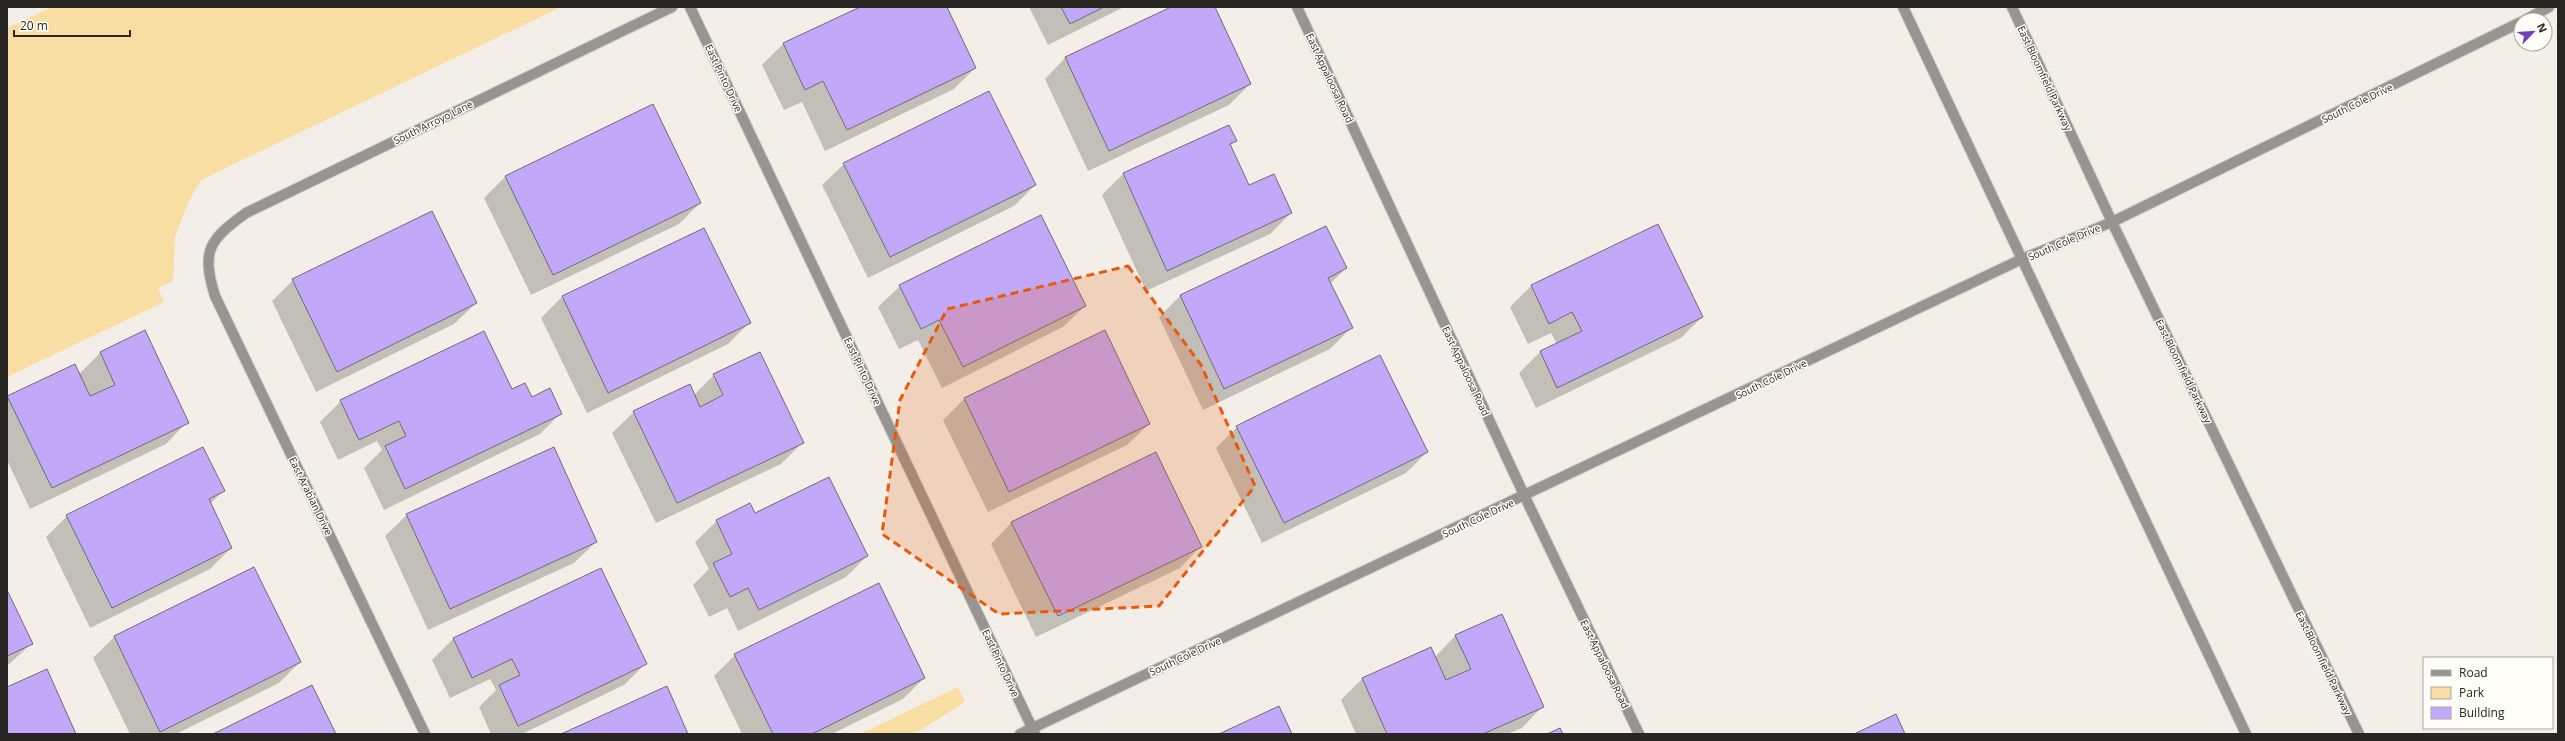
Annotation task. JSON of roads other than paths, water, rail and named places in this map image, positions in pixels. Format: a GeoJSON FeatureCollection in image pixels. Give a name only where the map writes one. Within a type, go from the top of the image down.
{"type":"FeatureCollection","features":[{"type":"Feature","properties":{"kind":"street","name":"South Arroyo Lane"},"geometry":{"type":"LineString","coordinates":[[208,254],[216,239],[246,213],[672,7]]}},
{"type":"Feature","properties":{"kind":"street","name":"East Pinto Drive"},"geometry":{"type":"LineString","coordinates":[[690,7],[1033,731]]}},
{"type":"Feature","properties":{"kind":"street","name":"East Appaloosa Road"},"geometry":{"type":"LineString","coordinates":[[1297,7],[1525,497],[1639,734]]}},
{"type":"Feature","properties":{"kind":"street"},"geometry":{"type":"LineString","coordinates":[[1904,7],[2246,734]]}},
{"type":"Feature","properties":{"kind":"street","name":"East Bloomfield Parkway"},"geometry":{"type":"LineString","coordinates":[[2012,7],[2112,222],[2359,734]]}},
{"type":"Feature","properties":{"kind":"street"},"geometry":{"type":"LineString","coordinates":[[2540,12],[2549,7]]}},
{"type":"Feature","properties":{"kind":"street","name":"South Cole Drive"},"geometry":{"type":"LineString","coordinates":[[1020,734],[1033,731],[2022,259],[2112,222],[2513,26]]}},
{"type":"Feature","properties":{"kind":"street","name":"East Arabian Drive"},"geometry":{"type":"LineString","coordinates":[[208,254],[208,276],[214,296],[425,734]]}}]}
